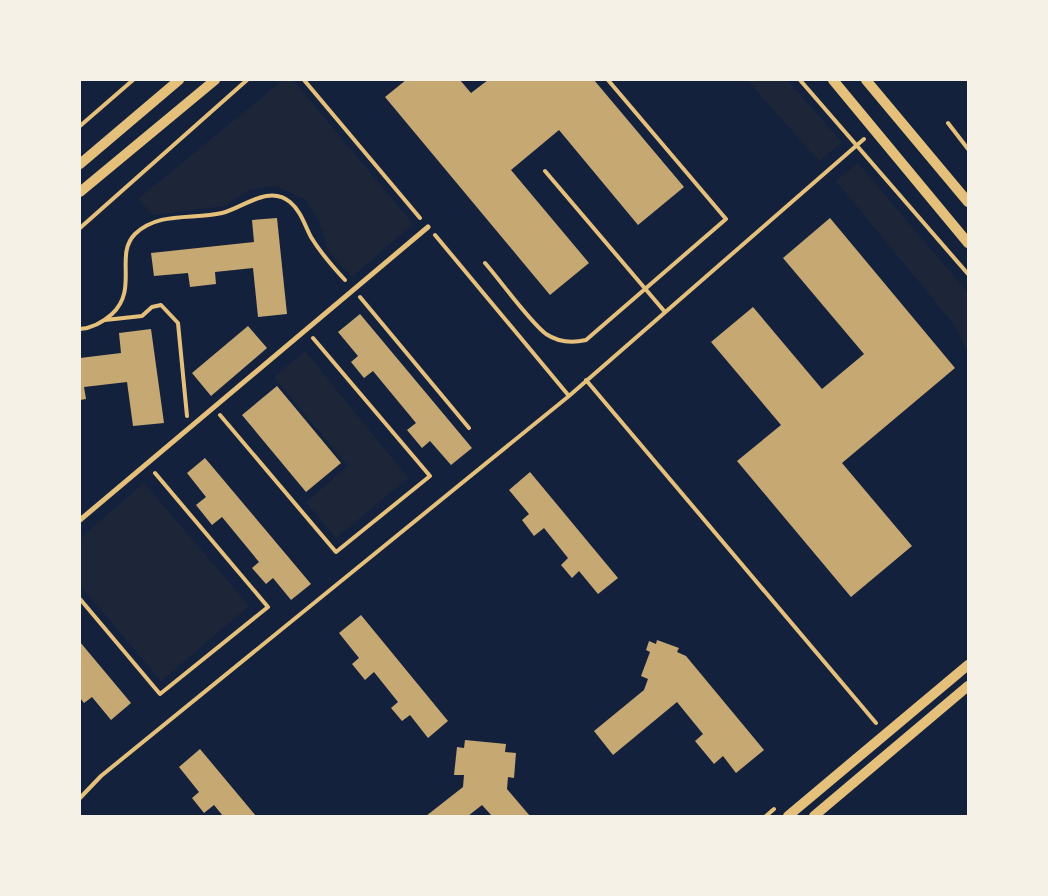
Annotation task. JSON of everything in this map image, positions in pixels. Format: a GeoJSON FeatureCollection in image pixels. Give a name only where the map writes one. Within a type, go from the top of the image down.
{"type":"FeatureCollection","features":[{"type":"Feature","properties":{"kind":"street"},"geometry":{"type":"LineString","coordinates":[[80,164],[179,80]]}},
{"type":"Feature","properties":{"kind":"street"},"geometry":{"type":"LineString","coordinates":[[80,192],[215,80]]}},
{"type":"Feature","properties":{"kind":"street"},"geometry":{"type":"LineString","coordinates":[[833,80],[969,243]]}},
{"type":"Feature","properties":{"kind":"street"},"geometry":{"type":"LineString","coordinates":[[866,80],[969,202]]}},
{"type":"Feature","properties":{"kind":"street"},"geometry":{"type":"LineString","coordinates":[[80,520],[428,227]]}},
{"type":"Feature","properties":{"kind":"street"},"geometry":{"type":"LineString","coordinates":[[788,816],[969,665]]}},
{"type":"Feature","properties":{"kind":"street"},"geometry":{"type":"LineString","coordinates":[[814,816],[969,686]]}},
{"type":"Feature","properties":{"kind":"path"},"geometry":{"type":"LineString","coordinates":[[80,126],[134,80]]}},
{"type":"Feature","properties":{"kind":"path"},"geometry":{"type":"LineString","coordinates":[[80,228],[247,80]]}},
{"type":"Feature","properties":{"kind":"path"},"geometry":{"type":"LineString","coordinates":[[485,262],[546,333],[560,340],[575,342],[586,340],[726,219],[608,80]]}},
{"type":"Feature","properties":{"kind":"path"},"geometry":{"type":"LineString","coordinates":[[800,80],[969,274]]}},
{"type":"Feature","properties":{"kind":"path"},"geometry":{"type":"LineString","coordinates":[[948,123],[969,149]]}},
{"type":"Feature","properties":{"kind":"path"},"geometry":{"type":"LineString","coordinates":[[80,798],[101,776],[586,380],[858,144]]}},
{"type":"Feature","properties":{"kind":"path"},"geometry":{"type":"LineString","coordinates":[[545,171],[665,312]]}},
{"type":"Feature","properties":{"kind":"path"},"geometry":{"type":"LineString","coordinates":[[105,320],[124,297],[127,247],[134,235],[148,225],[166,218],[222,213],[264,197],[279,197],[290,202],[312,239],[469,428]]}},
{"type":"Feature","properties":{"kind":"path"},"geometry":{"type":"LineString","coordinates":[[80,329],[92,327],[105,320],[142,316],[152,307],[161,305],[171,313],[178,323],[188,429]]}},
{"type":"Feature","properties":{"kind":"path"},"geometry":{"type":"LineString","coordinates":[[213,408],[336,552],[430,476],[306,330]]}},
{"type":"Feature","properties":{"kind":"path"},"geometry":{"type":"LineString","coordinates":[[586,380],[877,725]]}},
{"type":"Feature","properties":{"kind":"path"},"geometry":{"type":"LineString","coordinates":[[80,598],[160,694],[268,607],[146,464]]}},
{"type":"Feature","properties":{"kind":"shaded area"},"geometry":{"type":"Polygon","coordinates":[[[283,80],[293,80],[413,224],[352,277],[328,251],[319,221],[306,200],[276,186],[249,190],[225,206],[153,215],[138,199],[283,80]]]}},
{"type":"Feature","properties":{"kind":"shaded area"},"geometry":{"type":"Polygon","coordinates":[[[747,80],[787,80],[842,142],[819,161],[747,80]]]}},
{"type":"Feature","properties":{"kind":"shaded area"},"geometry":{"type":"Polygon","coordinates":[[[858,163],[968,293],[968,351],[952,322],[836,181],[858,163]]]}},
{"type":"Feature","properties":{"kind":"shaded area"},"geometry":{"type":"Polygon","coordinates":[[[305,351],[408,478],[336,538],[306,502],[348,466],[274,377],[305,351]]]}},
{"type":"Feature","properties":{"kind":"shaded area"},"geometry":{"type":"Polygon","coordinates":[[[144,483],[249,606],[161,681],[80,585],[80,538],[144,483]]]}},
{"type":"Feature","properties":{"kind":"building"},"geometry":{"type":"Polygon","coordinates":[[[406,80],[460,80],[471,93],[488,80],[594,80],[684,187],[638,225],[559,130],[511,170],[589,263],[550,295],[385,97],[406,80]]]}},
{"type":"Feature","properties":{"kind":"building"},"geometry":{"type":"Polygon","coordinates":[[[277,218],[287,314],[258,317],[253,268],[215,272],[216,284],[190,287],[188,273],[154,276],[151,253],[254,242],[252,220],[277,218]]]}},
{"type":"Feature","properties":{"kind":"building"},"geometry":{"type":"Polygon","coordinates":[[[830,218],[955,368],[842,463],[912,546],[851,597],[737,461],[781,425],[711,342],[753,307],[822,389],[864,354],[783,258],[830,218]]]}},
{"type":"Feature","properties":{"kind":"building"},"geometry":{"type":"Polygon","coordinates":[[[360,314],[472,448],[451,465],[430,441],[422,448],[407,430],[416,423],[373,371],[364,378],[351,362],[358,356],[338,332],[360,314]]]}},
{"type":"Feature","properties":{"kind":"building"},"geometry":{"type":"Polygon","coordinates":[[[248,326],[267,348],[211,396],[192,373],[248,326]]]}},
{"type":"Feature","properties":{"kind":"building"},"geometry":{"type":"Polygon","coordinates":[[[151,329],[164,423],[133,426],[127,382],[84,387],[86,399],[80,400],[80,358],[121,353],[119,333],[151,329]]]}},
{"type":"Feature","properties":{"kind":"building"},"geometry":{"type":"Polygon","coordinates":[[[277,386],[341,463],[306,492],[242,415],[277,386]]]}},
{"type":"Feature","properties":{"kind":"building"},"geometry":{"type":"Polygon","coordinates":[[[205,458],[311,584],[291,600],[273,578],[266,584],[252,568],[259,562],[222,517],[212,525],[196,505],[206,497],[187,473],[205,458]]]}},
{"type":"Feature","properties":{"kind":"building"},"geometry":{"type":"Polygon","coordinates":[[[530,472],[618,578],[598,594],[579,571],[572,578],[561,565],[568,558],[544,528],[534,536],[522,520],[529,514],[509,490],[530,472]]]}},
{"type":"Feature","properties":{"kind":"building"},"geometry":{"type":"Polygon","coordinates":[[[361,615],[448,721],[428,738],[410,715],[402,721],[391,708],[398,702],[374,672],[365,680],[352,664],[359,658],[339,633],[361,615]]]}},
{"type":"Feature","properties":{"kind":"building"},"geometry":{"type":"Polygon","coordinates":[[[657,640],[679,648],[677,652],[686,656],[764,750],[736,773],[723,756],[714,764],[695,741],[703,734],[677,702],[613,755],[594,731],[644,690],[648,679],[641,676],[650,652],[646,650],[649,641],[656,644],[657,640]]]}},
{"type":"Feature","properties":{"kind":"building"},"geometry":{"type":"Polygon","coordinates":[[[80,642],[131,703],[111,720],[92,697],[84,703],[80,698],[80,642]]]}},
{"type":"Feature","properties":{"kind":"building"},"geometry":{"type":"Polygon","coordinates":[[[465,740],[506,744],[505,752],[516,753],[514,778],[508,777],[507,789],[530,816],[492,816],[482,805],[468,816],[426,816],[463,787],[464,775],[454,775],[457,747],[464,748],[465,740]]]}},
{"type":"Feature","properties":{"kind":"building"},"geometry":{"type":"Polygon","coordinates":[[[200,749],[256,816],[223,816],[214,805],[204,813],[192,798],[199,792],[179,767],[200,749]]]}}]}
